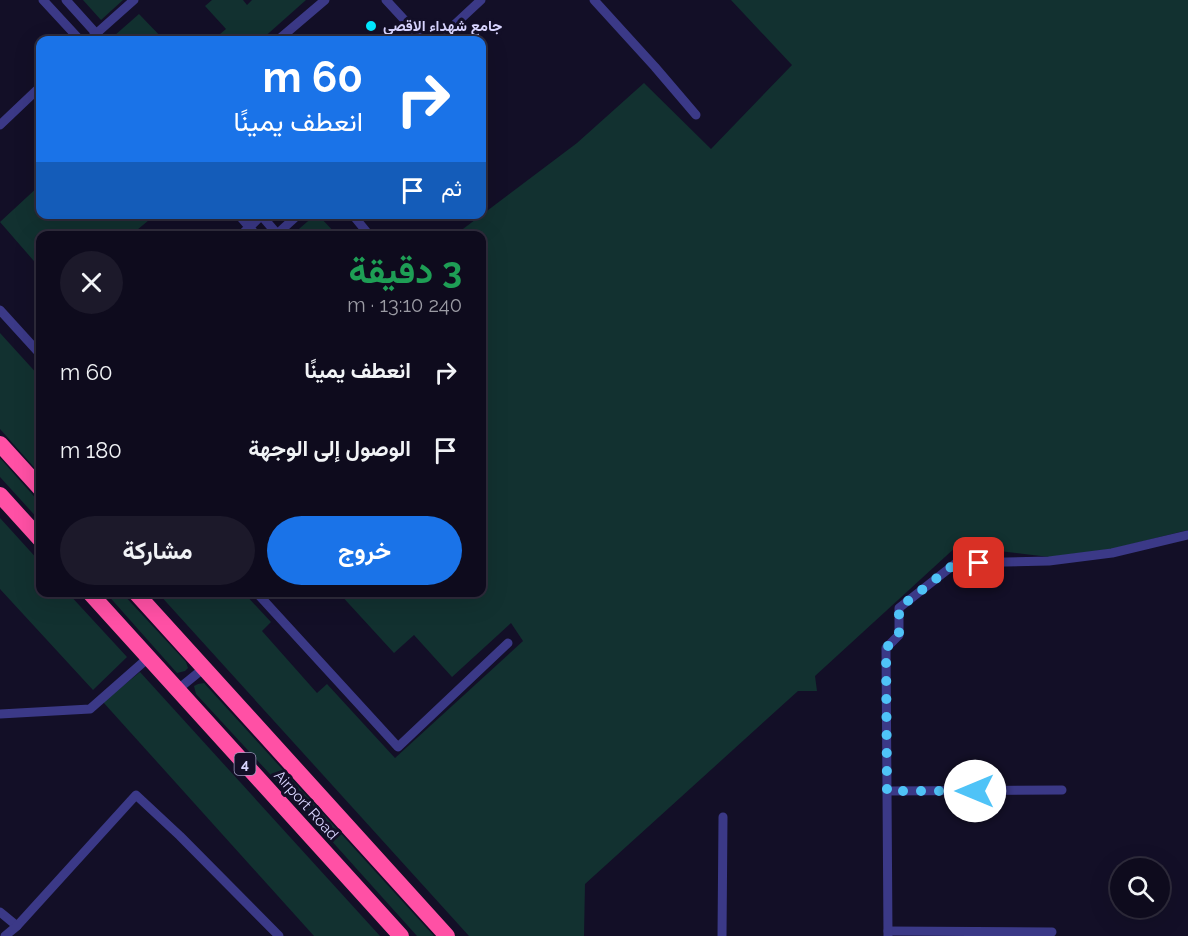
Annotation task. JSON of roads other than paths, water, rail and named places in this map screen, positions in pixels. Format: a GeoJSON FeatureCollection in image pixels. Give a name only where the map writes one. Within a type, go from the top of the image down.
{"type":"FeatureCollection","features":[{"type":"Feature","properties":{"kind":"highway"},"geometry":{"type":"LineString","coordinates":[[0,444],[36,484]]}},
{"type":"Feature","properties":{"kind":"highway"},"geometry":{"type":"LineString","coordinates":[[0,496],[36,536]]}},
{"type":"Feature","properties":{"kind":"highway","name":"Airport Road"},"geometry":{"type":"LineString","coordinates":[[93,597],[401,936]]}},
{"type":"Feature","properties":{"kind":"highway","name":"Airport Road"},"geometry":{"type":"LineString","coordinates":[[140,597],[447,936]]}},
{"type":"Feature","properties":{"kind":"street"},"geometry":{"type":"LineString","coordinates":[[43,0],[76,36]]}},
{"type":"Feature","properties":{"kind":"street"},"geometry":{"type":"LineString","coordinates":[[66,0],[94,36]]}},
{"type":"Feature","properties":{"kind":"street"},"geometry":{"type":"LineString","coordinates":[[98,36],[134,0]]}},
{"type":"Feature","properties":{"kind":"street"},"geometry":{"type":"LineString","coordinates":[[283,36],[325,0]]}},
{"type":"Feature","properties":{"kind":"street"},"geometry":{"type":"LineString","coordinates":[[386,0],[419,36]]}},
{"type":"Feature","properties":{"kind":"street"},"geometry":{"type":"LineString","coordinates":[[442,36],[481,0]]}},
{"type":"Feature","properties":{"kind":"street"},"geometry":{"type":"LineString","coordinates":[[594,0],[696,115]]}},
{"type":"Feature","properties":{"kind":"street"},"geometry":{"type":"LineString","coordinates":[[0,125],[36,91]]}},
{"type":"Feature","properties":{"kind":"street"},"geometry":{"type":"LineString","coordinates":[[243,219],[253,231]]}},
{"type":"Feature","properties":{"kind":"street"},"geometry":{"type":"LineString","coordinates":[[246,231],[257,219]]}},
{"type":"Feature","properties":{"kind":"street"},"geometry":{"type":"LineString","coordinates":[[264,219],[275,231]]}},
{"type":"Feature","properties":{"kind":"street"},"geometry":{"type":"LineString","coordinates":[[282,231],[294,219]]}},
{"type":"Feature","properties":{"kind":"street"},"geometry":{"type":"LineString","coordinates":[[356,219],[366,231]]}},
{"type":"Feature","properties":{"kind":"street"},"geometry":{"type":"LineString","coordinates":[[0,310],[36,350]]}},
{"type":"Feature","properties":{"kind":"street"},"geometry":{"type":"LineString","coordinates":[[1052,932],[888,934],[886,648],[899,635],[899,608],[956,563],[1060,560],[1112,553],[1188,535]]}},
{"type":"Feature","properties":{"kind":"street"},"geometry":{"type":"LineString","coordinates":[[261,597],[398,747],[508,643]]}},
{"type":"Feature","properties":{"kind":"street"},"geometry":{"type":"LineString","coordinates":[[0,714],[90,709],[148,658]]}},
{"type":"Feature","properties":{"kind":"street"},"geometry":{"type":"LineString","coordinates":[[177,690],[204,668]]}},
{"type":"Feature","properties":{"kind":"street"},"geometry":{"type":"LineString","coordinates":[[887,791],[1062,790]]}},
{"type":"Feature","properties":{"kind":"street"},"geometry":{"type":"LineString","coordinates":[[5,936],[17,926],[136,795],[279,936]]}},
{"type":"Feature","properties":{"kind":"street"},"geometry":{"type":"LineString","coordinates":[[722,936],[723,817]]}},
{"type":"Feature","properties":{"kind":"street"},"geometry":{"type":"LineString","coordinates":[[0,912],[17,926]]}},
{"type":"Feature","properties":{"kind":"place","name":"جامع شهداء الاقصى"},"geometry":{"type":"Point","coordinates":[371,26]}}]}
